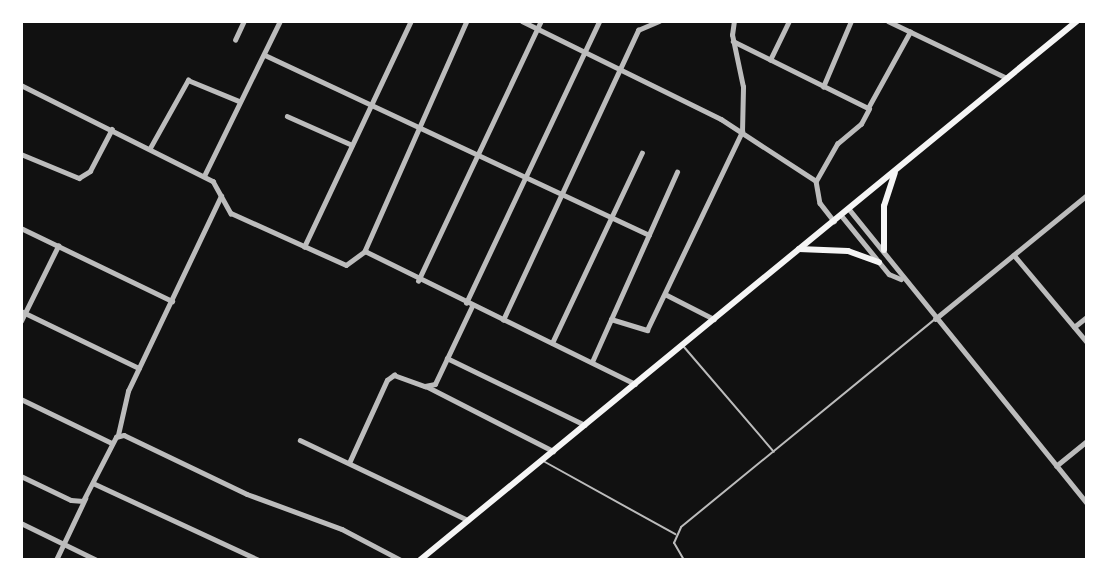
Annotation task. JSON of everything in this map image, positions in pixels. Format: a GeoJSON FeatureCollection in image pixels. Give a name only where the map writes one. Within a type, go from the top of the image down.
{"type":"FeatureCollection","features":[{"type":"Feature","properties":{"kind":"main road"},"geometry":{"type":"LineString","coordinates":[[420,560],[1077,21]]}},
{"type":"Feature","properties":{"kind":"main road"},"geometry":{"type":"LineString","coordinates":[[884,250],[884,206],[895,171]]}},
{"type":"Feature","properties":{"kind":"main road"},"geometry":{"type":"LineString","coordinates":[[799,250],[848,251],[879,262]]}},
{"type":"Feature","properties":{"kind":"street"},"geometry":{"type":"LineString","coordinates":[[235,40],[244,21]]}},
{"type":"Feature","properties":{"kind":"street"},"geometry":{"type":"LineString","coordinates":[[204,176],[280,21]]}},
{"type":"Feature","properties":{"kind":"street"},"geometry":{"type":"LineString","coordinates":[[304,247],[411,21]]}},
{"type":"Feature","properties":{"kind":"street"},"geometry":{"type":"LineString","coordinates":[[21,85],[204,176],[217,184],[231,213],[346,265],[365,251],[467,21]]}},
{"type":"Feature","properties":{"kind":"street"},"geometry":{"type":"LineString","coordinates":[[522,21],[621,68],[741,132],[816,181]]}},
{"type":"Feature","properties":{"kind":"street"},"geometry":{"type":"LineString","coordinates":[[418,281],[541,21]]}},
{"type":"Feature","properties":{"kind":"street"},"geometry":{"type":"LineString","coordinates":[[425,386],[435,384],[526,177],[599,21]]}},
{"type":"Feature","properties":{"kind":"street"},"geometry":{"type":"LineString","coordinates":[[503,320],[640,27],[659,21]]}},
{"type":"Feature","properties":{"kind":"street"},"geometry":{"type":"LineString","coordinates":[[611,319],[645,332],[741,132],[743,87],[733,41],[734,21]]}},
{"type":"Feature","properties":{"kind":"street"},"geometry":{"type":"LineString","coordinates":[[770,60],[789,21]]}},
{"type":"Feature","properties":{"kind":"street"},"geometry":{"type":"LineString","coordinates":[[823,87],[851,21]]}},
{"type":"Feature","properties":{"kind":"street"},"geometry":{"type":"LineString","coordinates":[[888,21],[1008,79]]}},
{"type":"Feature","properties":{"kind":"street"},"geometry":{"type":"LineString","coordinates":[[834,221],[820,203],[816,181],[837,144],[861,124],[910,32]]}},
{"type":"Feature","properties":{"kind":"street"},"geometry":{"type":"LineString","coordinates":[[733,41],[870,108]]}},
{"type":"Feature","properties":{"kind":"street"},"geometry":{"type":"LineString","coordinates":[[265,55],[649,235]]}},
{"type":"Feature","properties":{"kind":"street"},"geometry":{"type":"LineString","coordinates":[[150,148],[188,80],[239,102]]}},
{"type":"Feature","properties":{"kind":"street"},"geometry":{"type":"LineString","coordinates":[[287,116],[352,145]]}},
{"type":"Feature","properties":{"kind":"street"},"geometry":{"type":"LineString","coordinates":[[21,154],[79,178],[90,171],[112,129]]}},
{"type":"Feature","properties":{"kind":"street"},"geometry":{"type":"LineString","coordinates":[[552,343],[642,153]]}},
{"type":"Feature","properties":{"kind":"street"},"geometry":{"type":"LineString","coordinates":[[592,362],[677,172]]}},
{"type":"Feature","properties":{"kind":"street"},"geometry":{"type":"LineString","coordinates":[[56,560],[118,435],[125,401],[139,368],[221,195]]}},
{"type":"Feature","properties":{"kind":"street"},"geometry":{"type":"LineString","coordinates":[[935,319],[1087,195]]}},
{"type":"Feature","properties":{"kind":"street"},"geometry":{"type":"LineString","coordinates":[[849,209],[884,250],[902,279],[1087,503]]}},
{"type":"Feature","properties":{"kind":"street"},"geometry":{"type":"LineString","coordinates":[[841,215],[889,274],[902,279]]}},
{"type":"Feature","properties":{"kind":"street"},"geometry":{"type":"LineString","coordinates":[[21,228],[172,301]]}},
{"type":"Feature","properties":{"kind":"street"},"geometry":{"type":"LineString","coordinates":[[21,321],[23,312],[58,246]]}},
{"type":"Feature","properties":{"kind":"street"},"geometry":{"type":"LineString","coordinates":[[365,251],[418,281],[635,384]]}},
{"type":"Feature","properties":{"kind":"street"},"geometry":{"type":"LineString","coordinates":[[1014,255],[1087,342]]}},
{"type":"Feature","properties":{"kind":"street"},"geometry":{"type":"LineString","coordinates":[[665,294],[715,319]]}},
{"type":"Feature","properties":{"kind":"street"},"geometry":{"type":"LineString","coordinates":[[23,312],[139,368]]}},
{"type":"Feature","properties":{"kind":"street"},"geometry":{"type":"LineString","coordinates":[[1074,327],[1087,317]]}},
{"type":"Feature","properties":{"kind":"street"},"geometry":{"type":"LineString","coordinates":[[447,358],[584,425]]}},
{"type":"Feature","properties":{"kind":"street"},"geometry":{"type":"LineString","coordinates":[[349,463],[389,377],[396,375],[425,386],[553,451]]}},
{"type":"Feature","properties":{"kind":"street"},"geometry":{"type":"LineString","coordinates":[[21,399],[112,443]]}},
{"type":"Feature","properties":{"kind":"street"},"geometry":{"type":"LineString","coordinates":[[118,435],[247,494],[320,519],[401,560]]}},
{"type":"Feature","properties":{"kind":"street"},"geometry":{"type":"LineString","coordinates":[[300,440],[468,520]]}},
{"type":"Feature","properties":{"kind":"street"},"geometry":{"type":"LineString","coordinates":[[1056,466],[1087,441]]}},
{"type":"Feature","properties":{"kind":"street"},"geometry":{"type":"LineString","coordinates":[[21,476],[75,502],[85,498]]}},
{"type":"Feature","properties":{"kind":"street"},"geometry":{"type":"LineString","coordinates":[[93,483],[259,560]]}},
{"type":"Feature","properties":{"kind":"street"},"geometry":{"type":"LineString","coordinates":[[21,523],[97,560]]}},
{"type":"Feature","properties":{"kind":"lane"},"geometry":{"type":"LineString","coordinates":[[684,560],[676,550],[676,535],[935,319]]}},
{"type":"Feature","properties":{"kind":"lane"},"geometry":{"type":"LineString","coordinates":[[682,345],[774,452]]}},
{"type":"Feature","properties":{"kind":"lane"},"geometry":{"type":"LineString","coordinates":[[542,460],[676,535]]}}]}
